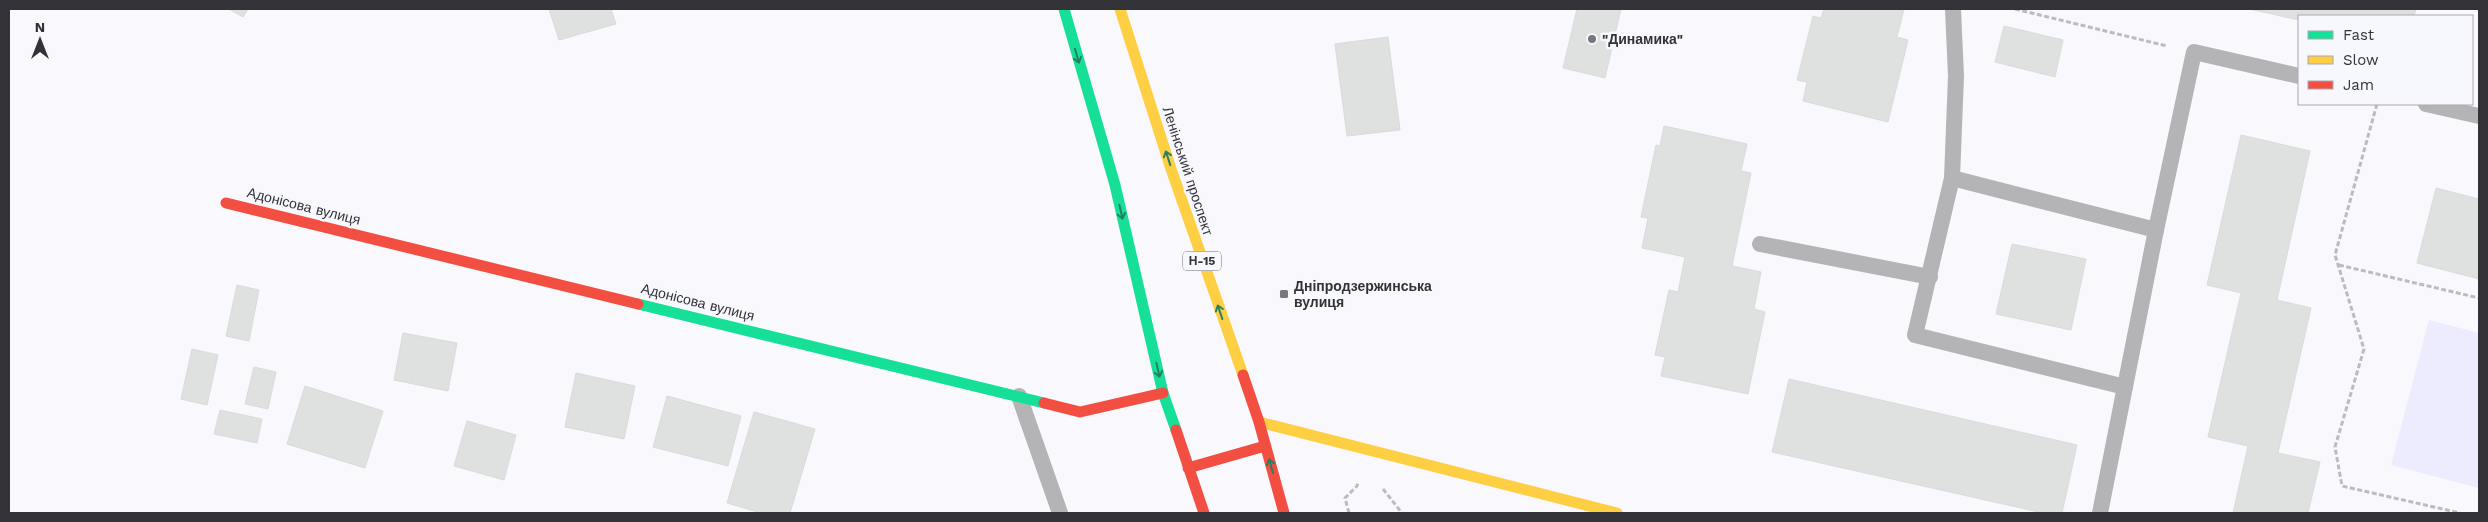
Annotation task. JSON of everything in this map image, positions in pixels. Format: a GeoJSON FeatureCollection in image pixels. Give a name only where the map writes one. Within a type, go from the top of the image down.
{"type":"FeatureCollection","features":[{"type":"Feature","properties":{"kind":"street"},"geometry":{"type":"LineString","coordinates":[[1064,9],[1115,185],[1163,393],[1204,513]]}},
{"type":"Feature","properties":{"kind":"street","name":"Ленінський проспект"},"geometry":{"type":"LineString","coordinates":[[1120,9],[1171,170],[1259,422],[1284,513]]}},
{"type":"Feature","properties":{"kind":"street","name":"Адонісова вулиця"},"geometry":{"type":"LineString","coordinates":[[226,202],[1080,412],[1163,393]]}},
{"type":"Feature","properties":{"kind":"street"},"geometry":{"type":"LineString","coordinates":[[1259,422],[1617,513]]}},
{"type":"Feature","properties":{"kind":"street"},"geometry":{"type":"LineString","coordinates":[[1188,468],[1265,446]]}},
{"type":"Feature","properties":{"kind":"lane"},"geometry":{"type":"LineString","coordinates":[[1953,9],[1956,76],[1952,178],[1915,336],[2125,387]]}},
{"type":"Feature","properties":{"kind":"lane"},"geometry":{"type":"LineString","coordinates":[[2100,513],[2156,230],[2194,52],[2298,76]]}},
{"type":"Feature","properties":{"kind":"lane"},"geometry":{"type":"LineString","coordinates":[[2430,105],[2479,116]]}},
{"type":"Feature","properties":{"kind":"lane"},"geometry":{"type":"LineString","coordinates":[[1952,178],[2156,230]]}},
{"type":"Feature","properties":{"kind":"lane"},"geometry":{"type":"LineString","coordinates":[[1760,244],[1930,277]]}},
{"type":"Feature","properties":{"kind":"lane"},"geometry":{"type":"LineString","coordinates":[[1019,396],[1060,513]]}},
{"type":"Feature","properties":{"kind":"path"},"geometry":{"type":"LineString","coordinates":[[2015,9],[2194,52]]}},
{"type":"Feature","properties":{"kind":"path"},"geometry":{"type":"LineString","coordinates":[[2377,105],[2335,255],[2364,349],[2335,447],[2342,486],[2460,513]]}},
{"type":"Feature","properties":{"kind":"path"},"geometry":{"type":"LineString","coordinates":[[2338,265],[2479,298]]}},
{"type":"Feature","properties":{"kind":"shaded area"},"geometry":{"type":"Polygon","coordinates":[[[2429,320],[2479,333],[2479,488],[2391,465],[2429,320]]]}},
{"type":"Feature","properties":{"kind":"building"},"geometry":{"type":"Polygon","coordinates":[[[229,9],[248,9],[243,17],[229,9]]]}},
{"type":"Feature","properties":{"kind":"building"},"geometry":{"type":"Polygon","coordinates":[[[549,9],[611,9],[616,24],[559,40],[549,9]]]}},
{"type":"Feature","properties":{"kind":"building","name":"\"Динамика\""},"geometry":{"type":"Polygon","coordinates":[[[1577,9],[1621,9],[1605,78],[1563,68],[1577,9]]]}},
{"type":"Feature","properties":{"kind":"building"},"geometry":{"type":"Polygon","coordinates":[[[1824,9],[1904,9],[1897,37],[1908,40],[1888,122],[1803,101],[1807,82],[1797,80],[1813,16],[1821,18],[1824,9]]]}},
{"type":"Feature","properties":{"kind":"building"},"geometry":{"type":"Polygon","coordinates":[[[2249,9],[2416,9],[2414,15],[2298,15],[2298,20],[2249,9]]]}},
{"type":"Feature","properties":{"kind":"building"},"geometry":{"type":"Polygon","coordinates":[[[2004,26],[2063,40],[2055,77],[1995,62],[2004,26]]]}},
{"type":"Feature","properties":{"kind":"building"},"geometry":{"type":"Polygon","coordinates":[[[1388,37],[1400,130],[1347,136],[1335,44],[1388,37]]]}},
{"type":"Feature","properties":{"kind":"building"},"geometry":{"type":"Polygon","coordinates":[[[1664,126],[1747,144],[1741,171],[1751,173],[1732,266],[1761,272],[1754,309],[1765,312],[1748,394],[1661,376],[1665,357],[1655,355],[1669,290],[1678,292],[1685,257],[1642,248],[1648,218],[1641,217],[1656,145],[1660,146],[1664,126]]]}},
{"type":"Feature","properties":{"kind":"building"},"geometry":{"type":"Polygon","coordinates":[[[2241,135],[2310,151],[2277,300],[2311,308],[2278,453],[2320,462],[2308,513],[2233,513],[2248,446],[2208,437],[2241,293],[2207,285],[2241,135]]]}},
{"type":"Feature","properties":{"kind":"building"},"geometry":{"type":"Polygon","coordinates":[[[2436,188],[2479,199],[2479,279],[2417,263],[2436,188]]]}},
{"type":"Feature","properties":{"kind":"building"},"geometry":{"type":"Polygon","coordinates":[[[2012,244],[2086,259],[2071,330],[1996,314],[2012,244]]]}},
{"type":"Feature","properties":{"kind":"building"},"geometry":{"type":"Polygon","coordinates":[[[237,285],[259,290],[249,341],[226,336],[237,285]]]}},
{"type":"Feature","properties":{"kind":"building"},"geometry":{"type":"Polygon","coordinates":[[[403,333],[457,343],[448,391],[394,380],[403,333]]]}},
{"type":"Feature","properties":{"kind":"building"},"geometry":{"type":"Polygon","coordinates":[[[192,349],[218,355],[207,405],[181,399],[192,349]]]}},
{"type":"Feature","properties":{"kind":"building"},"geometry":{"type":"Polygon","coordinates":[[[254,367],[276,372],[268,409],[245,404],[254,367]]]}},
{"type":"Feature","properties":{"kind":"building"},"geometry":{"type":"Polygon","coordinates":[[[576,373],[635,386],[624,439],[565,427],[576,373]]]}},
{"type":"Feature","properties":{"kind":"building"},"geometry":{"type":"Polygon","coordinates":[[[1789,379],[2077,445],[2062,513],[2043,513],[1772,452],[1789,379]]]}},
{"type":"Feature","properties":{"kind":"building"},"geometry":{"type":"Polygon","coordinates":[[[305,386],[383,411],[365,468],[287,444],[305,386]]]}},
{"type":"Feature","properties":{"kind":"building"},"geometry":{"type":"Polygon","coordinates":[[[667,396],[741,416],[728,466],[653,447],[667,396]]]}},
{"type":"Feature","properties":{"kind":"building"},"geometry":{"type":"Polygon","coordinates":[[[220,410],[262,419],[257,443],[214,434],[220,410]]]}},
{"type":"Feature","properties":{"kind":"building"},"geometry":{"type":"Polygon","coordinates":[[[754,412],[815,429],[790,513],[761,513],[727,503],[754,412]]]}},
{"type":"Feature","properties":{"kind":"building"},"geometry":{"type":"Polygon","coordinates":[[[467,421],[516,435],[504,480],[454,466],[467,421]]]}},
{"type":"Feature","properties":{"kind":"traffic: fast"},"geometry":{"type":"LineString","coordinates":[[1064,9],[1115,185],[1163,393],[1176,430]]}},
{"type":"Feature","properties":{"kind":"traffic: fast"},"geometry":{"type":"LineString","coordinates":[[638,304],[1044,403]]}},
{"type":"Feature","properties":{"kind":"traffic: slow"},"geometry":{"type":"LineString","coordinates":[[1120,9],[1171,169],[1243,375]]}},
{"type":"Feature","properties":{"kind":"traffic: slow"},"geometry":{"type":"LineString","coordinates":[[1259,422],[1617,513]]}},
{"type":"Feature","properties":{"kind":"traffic: jam"},"geometry":{"type":"LineString","coordinates":[[226,203],[638,304]]}},
{"type":"Feature","properties":{"kind":"traffic: jam"},"geometry":{"type":"LineString","coordinates":[[1243,375],[1259,422],[1284,513]]}},
{"type":"Feature","properties":{"kind":"traffic: jam"},"geometry":{"type":"LineString","coordinates":[[1044,403],[1080,412],[1163,393]]}},
{"type":"Feature","properties":{"kind":"traffic: jam"},"geometry":{"type":"LineString","coordinates":[[1176,430],[1204,513]]}},
{"type":"Feature","properties":{"kind":"traffic: jam"},"geometry":{"type":"LineString","coordinates":[[1188,468],[1265,446]]}},
{"type":"Feature","properties":{"kind":"place","name":"\"Динамика\""},"geometry":{"type":"Point","coordinates":[1592,39]}},
{"type":"Feature","properties":{"kind":"place","name":"Дніпродзержинська вулиця"},"geometry":{"type":"Point","coordinates":[1284,294]}}]}
